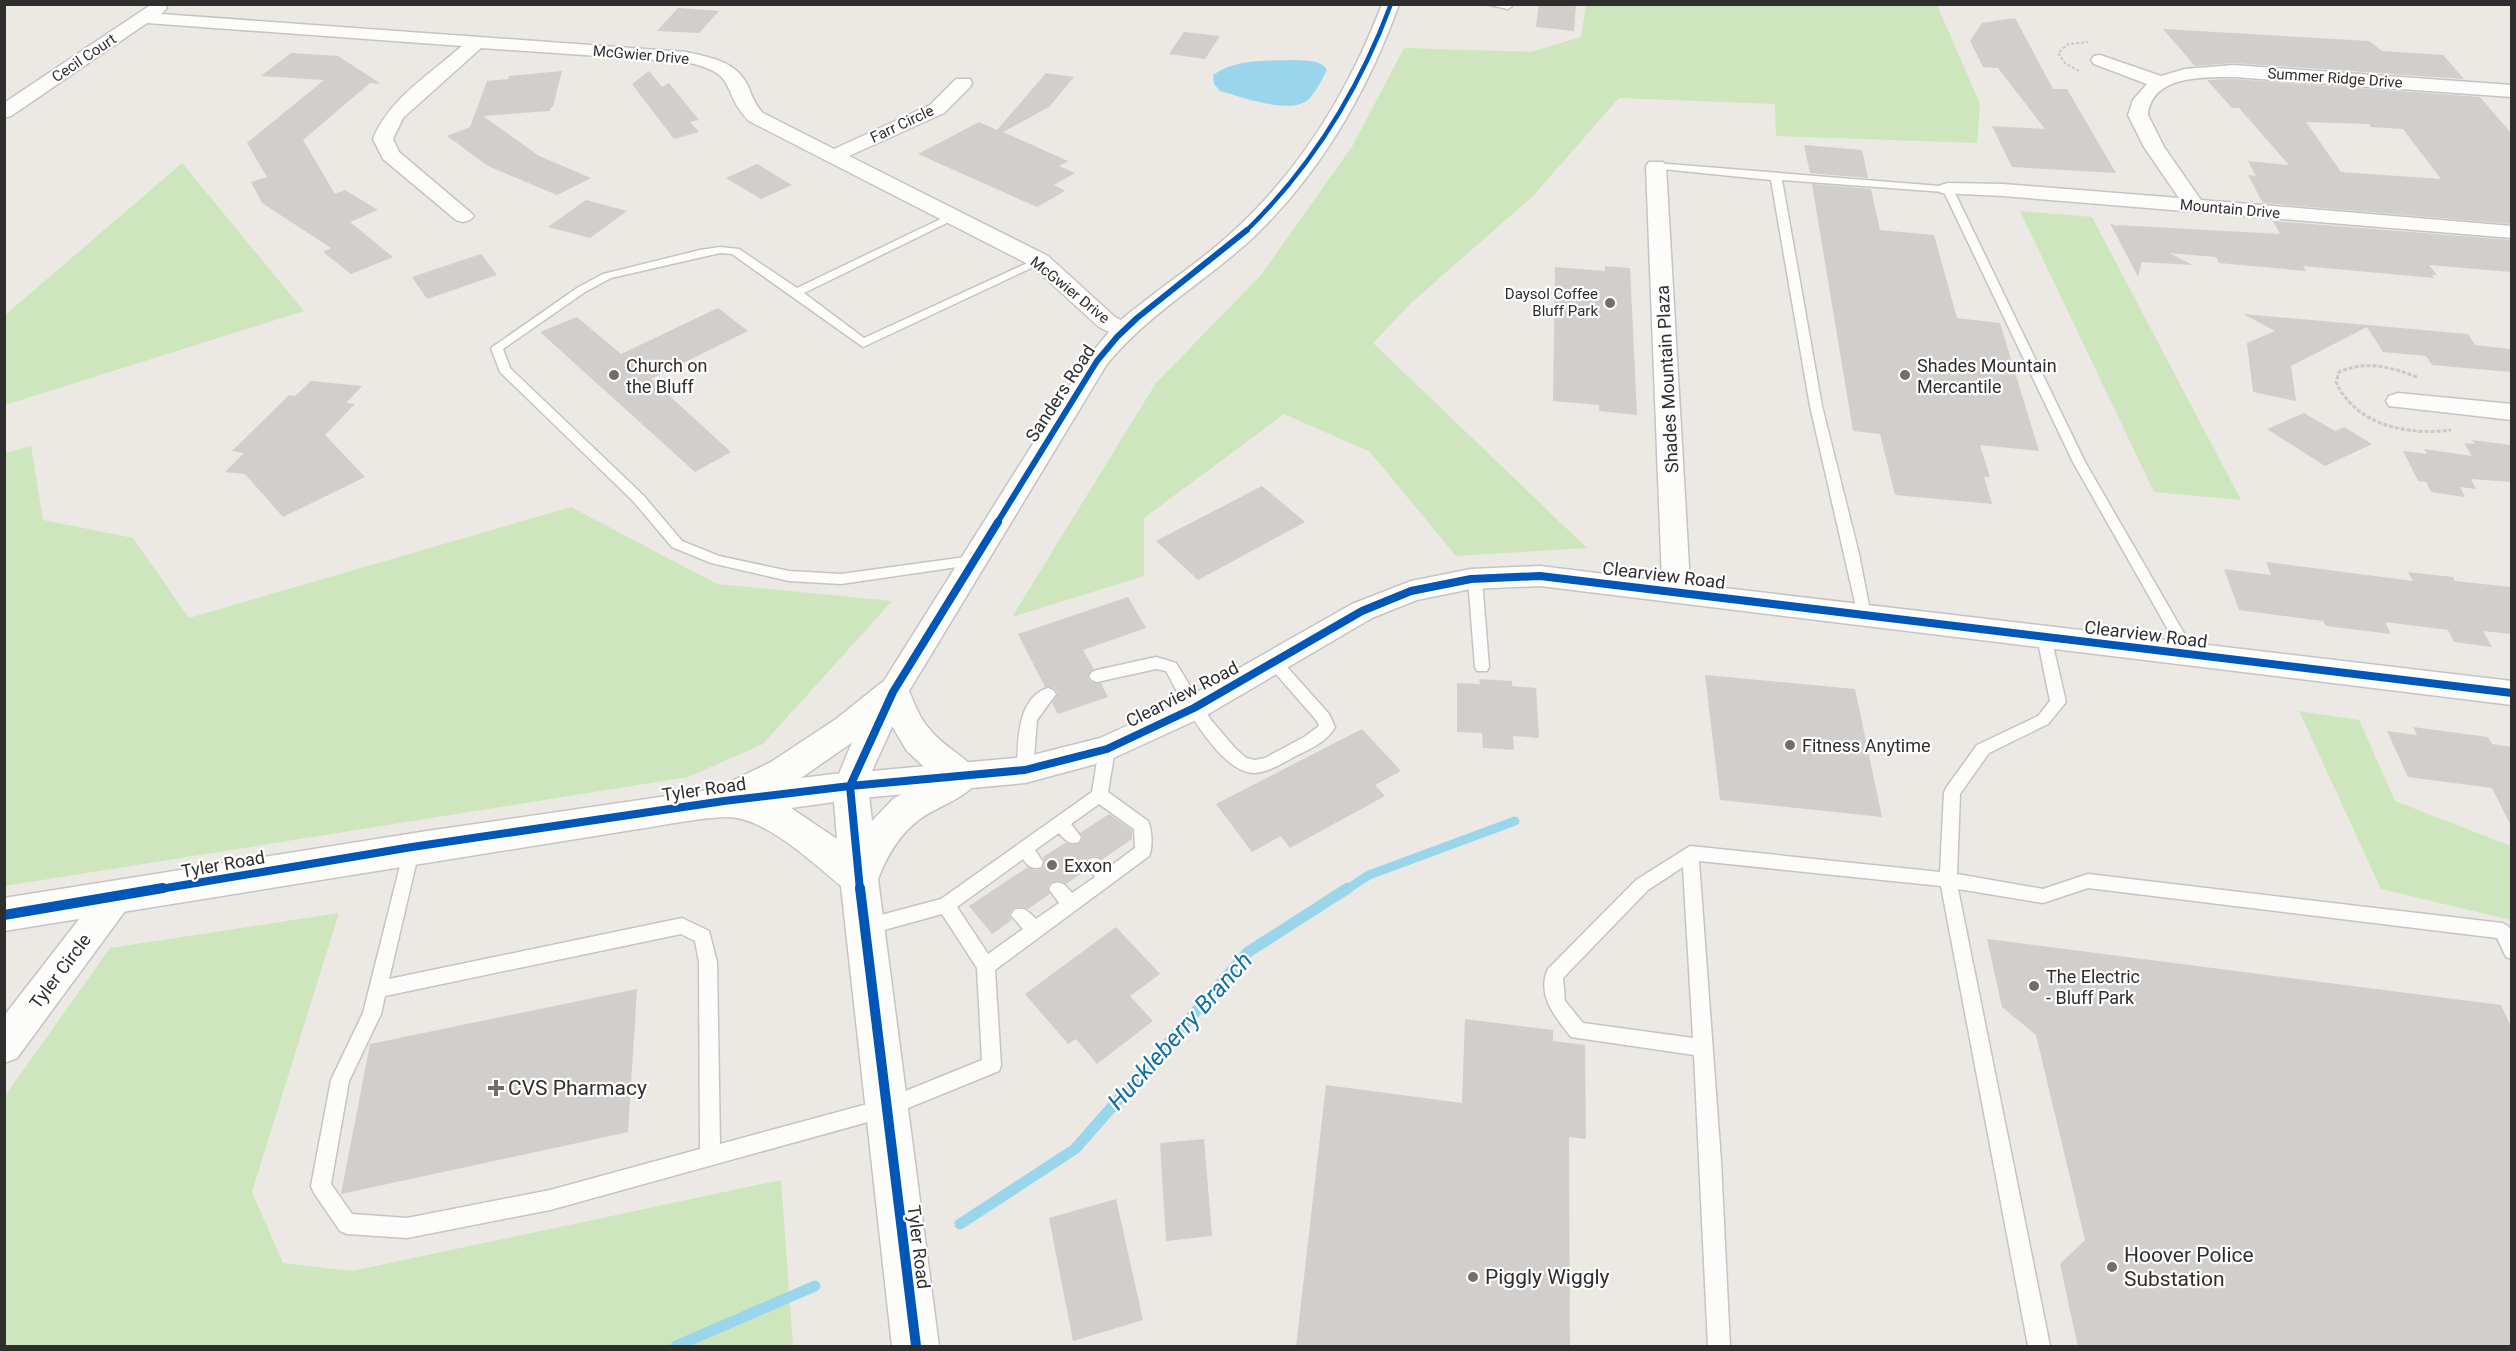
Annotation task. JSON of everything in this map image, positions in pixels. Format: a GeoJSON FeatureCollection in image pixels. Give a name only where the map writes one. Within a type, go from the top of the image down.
{"type":"FeatureCollection","features":[{"type":"Feature","properties":{"kind":"street","name":"Cecil Court"},"geometry":{"type":"LineString","coordinates":[[4,112],[163,4]]}},
{"type":"Feature","properties":{"kind":"street","name":"Sanders Road"},"geometry":{"type":"LineString","coordinates":[[850,786],[866,747],[893,693],[1097,361],[1124,330],[1236,240],[1279,199],[1352,92],[1378,41],[1391,4]]}},
{"type":"Feature","properties":{"kind":"street","name":"McGwier Drive"},"geometry":{"type":"LineString","coordinates":[[143,18],[704,61],[729,73],[736,81],[743,104],[756,117],[1040,261],[1107,322],[1124,330]]}},
{"type":"Feature","properties":{"kind":"street"},"geometry":{"type":"LineString","coordinates":[[463,216],[390,155],[383,139],[389,123],[396,114],[477,42]]}},
{"type":"Feature","properties":{"kind":"street"},"geometry":{"type":"LineString","coordinates":[[2100,60],[2160,82],[2143,100],[2139,107],[2138,117],[2146,133],[2195,206]]}},
{"type":"Feature","properties":{"kind":"street","name":"Summer Ridge Drive"},"geometry":{"type":"LineString","coordinates":[[2160,82],[2203,72],[2234,71],[2511,91]]}},
{"type":"Feature","properties":{"kind":"street","name":"Farr Circle"},"geometry":{"type":"LineString","coordinates":[[834,156],[937,109],[963,83]]}},
{"type":"Feature","properties":{"kind":"street","name":"Shades Mountain Plaza"},"geometry":{"type":"LineString","coordinates":[[1656,166],[1676,591]]}},
{"type":"Feature","properties":{"kind":"street","name":"Mountain Drive"},"geometry":{"type":"LineString","coordinates":[[1948,189],[2002,190],[2511,232]]}},
{"type":"Feature","properties":{"kind":"street"},"geometry":{"type":"LineString","coordinates":[[2398,401],[2511,412]]}},
{"type":"Feature","properties":{"kind":"street","name":"Clearview Road"},"geometry":{"type":"LineString","coordinates":[[850,786],[1025,770],[1107,749],[1194,708],[1362,611],[1411,591],[1475,579],[1540,576],[2511,693]]}},
{"type":"Feature","properties":{"kind":"street"},"geometry":{"type":"LineString","coordinates":[[893,693],[900,714],[922,748],[962,777],[906,809],[874,843],[859,879],[813,841],[770,813],[724,801],[783,772],[848,728],[893,693]]}},
{"type":"Feature","properties":{"kind":"street","name":"Tyler Road"},"geometry":{"type":"LineString","coordinates":[[4,915],[412,847],[724,801],[850,786],[864,928],[916,1347]]}},
{"type":"Feature","properties":{"kind":"street","name":"Tyler Circle"},"geometry":{"type":"LineString","coordinates":[[4,1046],[116,897]]}},
{"type":"Feature","properties":{"kind":"lane"},"geometry":{"type":"LineString","coordinates":[[1489,4],[1508,6]]}},
{"type":"Feature","properties":{"kind":"lane"},"geometry":{"type":"LineString","coordinates":[[1656,166],[1948,189],[2079,462],[2189,654]]}},
{"type":"Feature","properties":{"kind":"lane"},"geometry":{"type":"LineString","coordinates":[[1776,177],[1816,406],[1852,554],[1864,616]]}},
{"type":"Feature","properties":{"kind":"lane"},"geometry":{"type":"LineString","coordinates":[[796,293],[953,216]]}},
{"type":"Feature","properties":{"kind":"lane"},"geometry":{"type":"LineString","coordinates":[[973,561],[841,579],[789,576],[716,560],[677,544],[638,498],[504,369],[497,348],[581,290],[607,276],[700,253],[720,250],[735,251],[796,293],[863,344],[1040,261]]}},
{"type":"Feature","properties":{"kind":"lane"},"geometry":{"type":"LineString","coordinates":[[1475,579],[1482,667]]}},
{"type":"Feature","properties":{"kind":"lane"},"geometry":{"type":"LineString","coordinates":[[2039,1347],[1948,880],[1952,793],[1983,749],[2043,720],[2058,702],[2044,637]]}},
{"type":"Feature","properties":{"kind":"lane"},"geometry":{"type":"LineString","coordinates":[[1097,676],[1156,663],[1171,668],[1194,708],[1238,762],[1250,766],[1264,765],[1320,736],[1327,727],[1324,718],[1274,662]]}},
{"type":"Feature","properties":{"kind":"lane"},"geometry":{"type":"LineString","coordinates":[[1025,770],[1028,718],[1035,705],[1048,694]]}},
{"type":"Feature","properties":{"kind":"lane"},"geometry":{"type":"LineString","coordinates":[[864,928],[946,905],[993,881],[1030,856],[1061,824],[1099,795],[1107,749]]}},
{"type":"Feature","properties":{"kind":"lane"},"geometry":{"type":"LineString","coordinates":[[986,966],[1070,904],[1100,871],[1143,851],[1142,826],[1099,795]]}},
{"type":"Feature","properties":{"kind":"lane"},"geometry":{"type":"LineString","coordinates":[[1061,824],[1073,837]]}},
{"type":"Feature","properties":{"kind":"lane"},"geometry":{"type":"LineString","coordinates":[[412,847],[372,1014],[340,1080],[321,1186],[347,1224],[407,1228],[550,1200],[886,1108],[992,1065],[986,966],[946,905]]}},
{"type":"Feature","properties":{"kind":"lane"},"geometry":{"type":"LineString","coordinates":[[1690,853],[1704,1048],[1719,1347]]}},
{"type":"Feature","properties":{"kind":"lane"},"geometry":{"type":"LineString","coordinates":[[1704,1048],[1578,1031],[1556,1004],[1554,975],[1641,885],[1690,853],[1948,880],[2043,896],[2088,881],[2502,931],[2511,951]]}},
{"type":"Feature","properties":{"kind":"lane"},"geometry":{"type":"LineString","coordinates":[[1058,889],[1070,904]]}},
{"type":"Feature","properties":{"kind":"lane"},"geometry":{"type":"LineString","coordinates":[[1020,915],[1035,930]]}},
{"type":"Feature","properties":{"kind":"lane"},"geometry":{"type":"LineString","coordinates":[[377,990],[682,926],[703,936],[708,962],[710,1155]]}},
{"type":"Feature","properties":{"kind":"green space"},"geometry":{"type":"Polygon","coordinates":[[[1586,5],[1937,5],[1980,104],[1977,143],[1776,136],[1775,104],[1619,98],[1533,196],[1411,303],[1373,343],[1587,548],[1456,556],[1370,452],[1284,414],[1144,518],[1144,576],[1012,617],[1156,383],[1261,275],[1353,145],[1404,48],[1531,52],[1581,37],[1586,5]]]}},
{"type":"Feature","properties":{"kind":"green space"},"geometry":{"type":"Polygon","coordinates":[[[182,163],[304,311],[5,405],[5,315],[182,163]]]}},
{"type":"Feature","properties":{"kind":"green space"},"geometry":{"type":"Polygon","coordinates":[[[2020,211],[2092,217],[2241,500],[2154,492],[2020,211]]]}},
{"type":"Feature","properties":{"kind":"green space"},"geometry":{"type":"Polygon","coordinates":[[[31,446],[43,520],[133,538],[189,618],[571,507],[717,584],[892,601],[763,744],[688,777],[5,886],[5,453],[31,446]]]}},
{"type":"Feature","properties":{"kind":"green space"},"geometry":{"type":"Polygon","coordinates":[[[2299,711],[2359,720],[2395,801],[2511,846],[2511,920],[2381,889],[2299,711]]]}},
{"type":"Feature","properties":{"kind":"green space"},"geometry":{"type":"Polygon","coordinates":[[[339,913],[252,1192],[283,1263],[352,1271],[781,1180],[793,1346],[5,1346],[5,1096],[110,948],[339,913]]]}},
{"type":"Feature","properties":{"kind":"water"},"geometry":{"type":"Polygon","coordinates":[[[1296,60],[1322,64],[1327,70],[1313,95],[1302,103],[1292,106],[1266,104],[1220,91],[1214,84],[1213,75],[1242,63],[1296,60]]]}},
{"type":"Feature","properties":{"kind":"building"},"geometry":{"type":"Polygon","coordinates":[[[1539,4],[1576,4],[1574,31],[1536,27],[1539,4]]]}},
{"type":"Feature","properties":{"kind":"building"},"geometry":{"type":"Polygon","coordinates":[[[678,8],[719,11],[699,33],[657,31],[678,8]]]}},
{"type":"Feature","properties":{"kind":"building"},"geometry":{"type":"Polygon","coordinates":[[[2015,18],[2053,89],[2067,89],[2116,173],[2012,167],[1992,126],[2045,129],[1998,68],[1983,67],[1970,41],[1982,23],[2015,18]]]}},
{"type":"Feature","properties":{"kind":"building"},"geometry":{"type":"Polygon","coordinates":[[[2163,29],[2369,41],[2382,51],[2443,55],[2464,79],[2234,63],[2195,66],[2163,29]]]}},
{"type":"Feature","properties":{"kind":"building"},"geometry":{"type":"Polygon","coordinates":[[[1184,32],[1220,36],[1205,59],[1169,54],[1184,32]]]}},
{"type":"Feature","properties":{"kind":"building"},"geometry":{"type":"Polygon","coordinates":[[[291,53],[338,56],[381,84],[370,83],[303,140],[335,194],[345,190],[378,210],[350,222],[393,257],[351,274],[323,252],[331,248],[262,203],[251,182],[267,177],[247,143],[324,80],[261,76],[291,53]]]}},
{"type":"Feature","properties":{"kind":"building"},"geometry":{"type":"Polygon","coordinates":[[[562,71],[553,106],[549,111],[483,116],[539,156],[591,178],[557,195],[488,166],[447,136],[470,127],[487,81],[508,79],[509,76],[562,71]]]}},
{"type":"Feature","properties":{"kind":"building"},"geometry":{"type":"Polygon","coordinates":[[[649,71],[662,87],[669,83],[699,120],[690,122],[699,132],[674,139],[632,84],[649,71]]]}},
{"type":"Feature","properties":{"kind":"building"},"geometry":{"type":"Polygon","coordinates":[[[1046,73],[1074,77],[1049,107],[1003,132],[1068,161],[1059,166],[1075,173],[1054,185],[1065,191],[1037,207],[918,154],[979,122],[997,130],[1046,73]]]}},
{"type":"Feature","properties":{"kind":"building"},"geometry":{"type":"Polygon","coordinates":[[[2234,79],[2480,97],[2511,133],[2511,224],[2263,203],[2248,175],[2256,176],[2248,161],[2289,165],[2239,108],[2232,108],[2207,80],[2234,79]],[[2306,122],[2341,172],[2441,179],[2403,129],[2371,127],[2369,124],[2306,122]]]}},
{"type":"Feature","properties":{"kind":"building"},"geometry":{"type":"Polygon","coordinates":[[[1804,145],[1862,150],[1868,178],[1810,173],[1804,145]]]}},
{"type":"Feature","properties":{"kind":"building"},"geometry":{"type":"Polygon","coordinates":[[[757,164],[792,185],[761,199],[726,178],[757,164]]]}},
{"type":"Feature","properties":{"kind":"building"},"geometry":{"type":"Polygon","coordinates":[[[1812,184],[1871,189],[1880,230],[1934,235],[1957,318],[2000,323],[2039,451],[1980,445],[1990,477],[1984,477],[1992,504],[1895,495],[1880,434],[1853,431],[1812,184]]]}},
{"type":"Feature","properties":{"kind":"building"},"geometry":{"type":"Polygon","coordinates":[[[586,200],[627,211],[590,238],[548,227],[586,200]]]}},
{"type":"Feature","properties":{"kind":"building"},"geometry":{"type":"Polygon","coordinates":[[[2273,221],[2511,240],[2511,272],[2429,265],[2437,275],[2432,275],[2434,278],[2303,266],[2306,271],[2219,263],[2216,257],[2169,253],[2193,265],[2142,262],[2138,277],[2110,223],[2118,227],[2117,225],[2280,234],[2273,221]]]}},
{"type":"Feature","properties":{"kind":"building"},"geometry":{"type":"Polygon","coordinates":[[[481,254],[497,275],[427,299],[412,277],[481,254]]]}},
{"type":"Feature","properties":{"kind":"building"},"geometry":{"type":"Polygon","coordinates":[[[1605,266],[1630,268],[1637,415],[1599,411],[1599,405],[1553,401],[1555,267],[1605,271],[1605,266]]]}},
{"type":"Feature","properties":{"kind":"building"},"geometry":{"type":"Polygon","coordinates":[[[718,308],[748,331],[651,379],[731,452],[695,472],[540,332],[577,317],[621,354],[718,308]]]}},
{"type":"Feature","properties":{"kind":"building"},"geometry":{"type":"Polygon","coordinates":[[[2243,314],[2468,334],[2475,345],[2511,349],[2511,372],[2432,365],[2426,356],[2383,352],[2367,327],[2291,366],[2296,401],[2253,392],[2247,343],[2275,331],[2243,314]]]}},
{"type":"Feature","properties":{"kind":"building"},"geometry":{"type":"Polygon","coordinates":[[[311,381],[362,386],[346,403],[355,404],[325,435],[365,477],[283,517],[245,474],[225,472],[244,453],[232,451],[289,395],[295,396],[311,381]]]}},
{"type":"Feature","properties":{"kind":"building"},"geometry":{"type":"Polygon","coordinates":[[[2304,413],[2335,431],[2344,427],[2372,444],[2325,466],[2267,429],[2304,413]]]}},
{"type":"Feature","properties":{"kind":"building"},"geometry":{"type":"Polygon","coordinates":[[[2472,440],[2511,445],[2511,482],[2471,479],[2476,489],[2460,487],[2465,497],[2431,492],[2426,482],[2418,481],[2403,451],[2427,454],[2424,449],[2472,456],[2464,443],[2475,444],[2472,440]]]}},
{"type":"Feature","properties":{"kind":"building"},"geometry":{"type":"Polygon","coordinates":[[[1262,486],[1305,522],[1198,580],[1156,541],[1262,486]]]}},
{"type":"Feature","properties":{"kind":"building"},"geometry":{"type":"Polygon","coordinates":[[[2266,562],[2413,581],[2408,572],[2453,577],[2455,581],[2511,587],[2511,634],[2483,631],[2492,647],[2454,642],[2448,630],[2385,622],[2391,634],[2326,626],[2323,621],[2239,610],[2224,569],[2271,575],[2266,562]]]}},
{"type":"Feature","properties":{"kind":"building"},"geometry":{"type":"Polygon","coordinates":[[[1128,597],[1146,628],[1083,650],[1094,669],[1087,677],[1091,682],[1101,683],[1108,697],[1058,714],[1052,703],[1058,693],[1054,688],[1045,687],[1018,634],[1128,597]]]}},
{"type":"Feature","properties":{"kind":"building","name":"Fitness Anytime"},"geometry":{"type":"Polygon","coordinates":[[[1705,675],[1855,689],[1882,817],[1720,800],[1705,675]]]}},
{"type":"Feature","properties":{"kind":"building"},"geometry":{"type":"Polygon","coordinates":[[[1479,679],[1512,681],[1512,686],[1536,688],[1539,738],[1513,736],[1514,750],[1483,748],[1482,733],[1457,732],[1457,683],[1480,684],[1479,679]]]}},
{"type":"Feature","properties":{"kind":"building"},"geometry":{"type":"Polygon","coordinates":[[[2413,727],[2488,737],[2492,744],[2511,747],[2511,826],[2492,788],[2408,777],[2387,731],[2417,735],[2413,727]]]}},
{"type":"Feature","properties":{"kind":"building"},"geometry":{"type":"Polygon","coordinates":[[[1362,729],[1401,771],[1375,785],[1385,796],[1290,848],[1281,836],[1252,852],[1216,804],[1362,729]]]}},
{"type":"Feature","properties":{"kind":"building"},"geometry":{"type":"Polygon","coordinates":[[[1109,814],[1132,830],[1132,839],[1103,859],[1096,856],[1088,857],[1085,863],[1088,869],[1066,884],[1059,881],[1051,882],[1047,888],[1050,894],[1028,909],[1013,908],[1009,915],[1012,920],[992,934],[969,906],[1028,867],[1035,870],[1042,869],[1045,863],[1043,857],[1065,843],[1079,844],[1083,838],[1080,833],[1109,814]]]}},
{"type":"Feature","properties":{"kind":"building"},"geometry":{"type":"Polygon","coordinates":[[[1116,927],[1160,974],[1130,996],[1153,1021],[1097,1064],[1076,1039],[1068,1044],[1025,994],[1116,927]]]}},
{"type":"Feature","properties":{"kind":"building"},"geometry":{"type":"Polygon","coordinates":[[[1987,939],[2501,1005],[2511,1027],[2511,1347],[2078,1347],[2060,1264],[2085,1240],[2036,1035],[2002,1007],[1987,939]]]}},
{"type":"Feature","properties":{"kind":"building","name":"CVS Pharmacy"},"geometry":{"type":"Polygon","coordinates":[[[637,989],[628,1132],[341,1194],[370,1044],[637,989]]]}},
{"type":"Feature","properties":{"kind":"building"},"geometry":{"type":"Polygon","coordinates":[[[1465,1019],[1553,1030],[1553,1041],[1585,1045],[1586,1139],[1569,1137],[1570,1347],[1296,1347],[1326,1085],[1462,1103],[1465,1019]]]}},
{"type":"Feature","properties":{"kind":"building"},"geometry":{"type":"Polygon","coordinates":[[[1204,1139],[1212,1236],[1166,1241],[1160,1143],[1204,1139]]]}},
{"type":"Feature","properties":{"kind":"building"},"geometry":{"type":"Polygon","coordinates":[[[1116,1199],[1143,1320],[1073,1341],[1049,1218],[1116,1199]]]}},
{"type":"Feature","properties":{"kind":"waterway","name":"Huckleberry Branch"},"geometry":{"type":"LineString","coordinates":[[1346,890],[1369,875],[1515,821]]}},
{"type":"Feature","properties":{"kind":"waterway","name":"Huckleberry Branch"},"geometry":{"type":"LineString","coordinates":[[960,1224],[1075,1149],[1248,952],[1348,888]]}},
{"type":"Feature","properties":{"kind":"waterway","name":"Huckleberry Branch"},"geometry":{"type":"LineString","coordinates":[[676,1346],[815,1286]]}},
{"type":"Feature","properties":{"kind":"cycle path"},"geometry":{"type":"LineString","coordinates":[[916,1346],[864,928],[850,786],[893,692],[1097,361],[1137,318],[1238,239],[1285,190],[1348,99],[1380,35],[1391,4]]}},
{"type":"Feature","properties":{"kind":"cycle path"},"geometry":{"type":"LineString","coordinates":[[4,915],[412,847],[724,801],[850,786],[1025,770],[1107,749],[1194,708],[1362,611],[1411,591],[1471,579],[1540,576],[2512,693]]}},
{"type":"Feature","properties":{"kind":"place","name":"Daysol Coffee Bluff Park"},"geometry":{"type":"Point","coordinates":[1610,303]}},
{"type":"Feature","properties":{"kind":"place","name":"Church on the Bluff"},"geometry":{"type":"Point","coordinates":[614,375]}},
{"type":"Feature","properties":{"kind":"place","name":"Shades Mountain Mercantile"},"geometry":{"type":"Point","coordinates":[1905,375]}},
{"type":"Feature","properties":{"kind":"place","name":"Fitness Anytime"},"geometry":{"type":"Point","coordinates":[1790,745]}},
{"type":"Feature","properties":{"kind":"place","name":"Exxon"},"geometry":{"type":"Point","coordinates":[1052,865]}},
{"type":"Feature","properties":{"kind":"place","name":"The Electric - Bluff Park"},"geometry":{"type":"Point","coordinates":[2034,986]}},
{"type":"Feature","properties":{"kind":"place","name":"CVS Pharmacy"},"geometry":{"type":"Point","coordinates":[496,1088]}},
{"type":"Feature","properties":{"kind":"place","name":"Hoover Police Substation"},"geometry":{"type":"Point","coordinates":[2112,1267]}},
{"type":"Feature","properties":{"kind":"place","name":"Piggly Wiggly"},"geometry":{"type":"Point","coordinates":[1473,1277]}}]}
